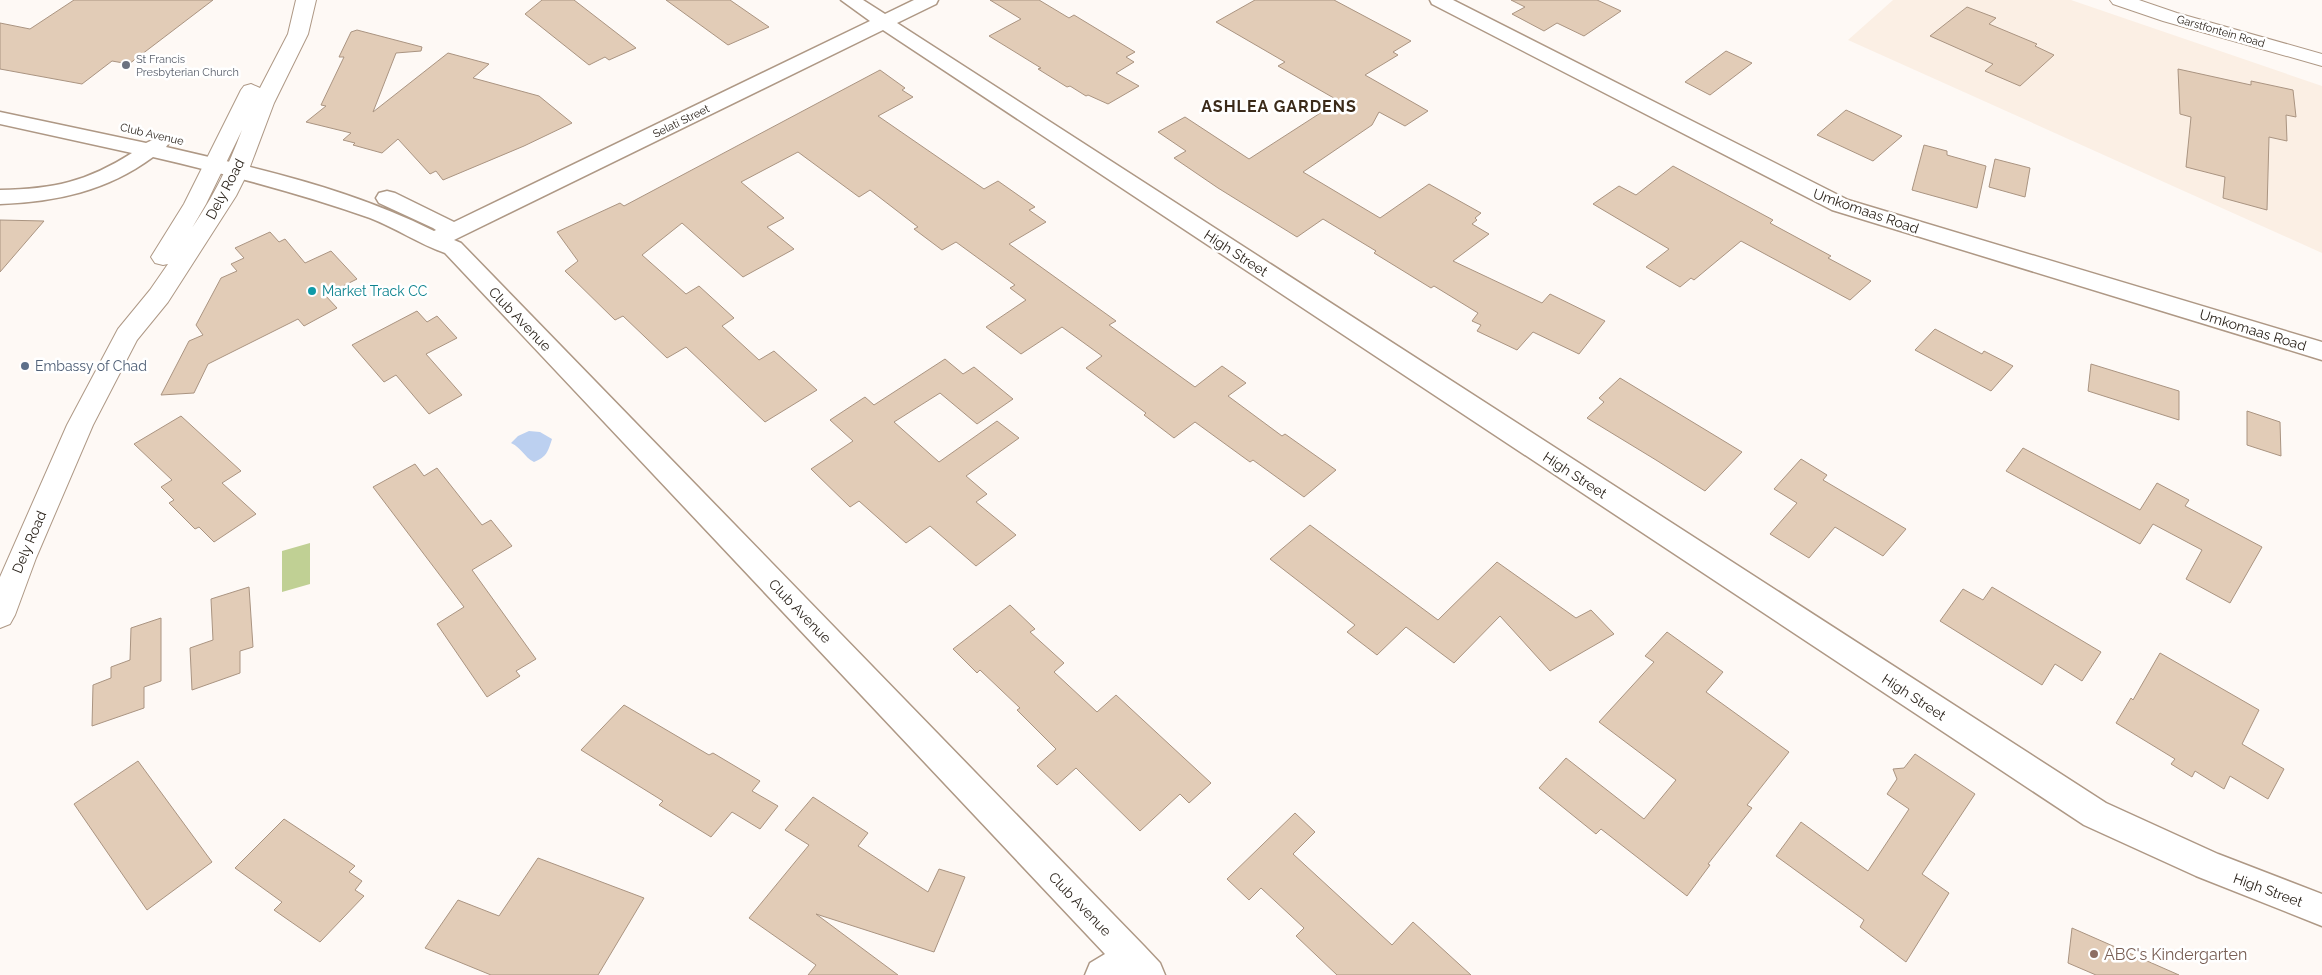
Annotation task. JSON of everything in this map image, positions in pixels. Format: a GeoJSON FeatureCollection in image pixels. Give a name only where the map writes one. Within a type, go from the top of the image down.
{"type":"FeatureCollection","features":[{"type":"Feature","properties":{"kind":"street","name":"Dely Road"},"geometry":{"type":"LineString","coordinates":[[0,615],[22,558],[80,424],[127,335],[159,296],[225,196],[229,161],[263,103],[298,34],[305,0]]}},
{"type":"Feature","properties":{"kind":"street","name":"High Street"},"geometry":{"type":"LineString","coordinates":[[850,0],[2095,814],[2172,852],[2244,882],[2322,910]]}},
{"type":"Feature","properties":{"kind":"street","name":"Selati Street"},"geometry":{"type":"LineString","coordinates":[[446,240],[929,0]]}},
{"type":"Feature","properties":{"kind":"street","name":"Umkomaas Road"},"geometry":{"type":"LineString","coordinates":[[1438,0],[1794,184],[1840,205],[2322,351]]}},
{"type":"Feature","properties":{"kind":"street","name":"Garstfontein Road"},"geometry":{"type":"LineString","coordinates":[[2120,0],[2170,17],[2322,60]]}},
{"type":"Feature","properties":{"kind":"street","name":"Garstfontein Road"},"geometry":{"type":"LineString","coordinates":[[2176,0],[2297,34]]}},
{"type":"Feature","properties":{"kind":"street","name":"Club Avenue"},"geometry":{"type":"LineString","coordinates":[[0,107],[74,117],[158,144]]}},
{"type":"Feature","properties":{"kind":"street","name":"Club Avenue"},"geometry":{"type":"LineString","coordinates":[[0,118],[158,144],[229,161],[267,179],[379,213],[446,240],[1140,967]]}},
{"type":"Feature","properties":{"kind":"street"},"geometry":{"type":"LineString","coordinates":[[0,197],[37,196],[76,189],[117,171],[158,144]]}},
{"type":"Feature","properties":{"kind":"street"},"geometry":{"type":"LineString","coordinates":[[1102,975],[1140,967]]}},
{"type":"Feature","properties":{"kind":"shaded area"},"geometry":{"type":"Polygon","coordinates":[[[1893,0],[2071,0],[2322,86],[2322,253],[1848,40],[1893,0]]]}},
{"type":"Feature","properties":{"kind":"green space"},"geometry":{"type":"Polygon","coordinates":[[[310,543],[310,584],[282,592],[282,551],[310,543]]]}},
{"type":"Feature","properties":{"kind":"water"},"geometry":{"type":"Polygon","coordinates":[[[529,431],[540,432],[552,439],[546,453],[542,458],[534,462],[511,443],[518,436],[529,431]]]}},
{"type":"Feature","properties":{"kind":"building"},"geometry":{"type":"Polygon","coordinates":[[[74,0],[213,0],[129,64],[112,61],[82,84],[0,69],[0,23],[30,29],[74,0]]]}},
{"type":"Feature","properties":{"kind":"building"},"geometry":{"type":"Polygon","coordinates":[[[542,0],[574,0],[636,48],[609,60],[605,57],[589,65],[525,14],[542,0]]]}},
{"type":"Feature","properties":{"kind":"building"},"geometry":{"type":"Polygon","coordinates":[[[666,0],[730,0],[769,27],[728,45],[666,0]]]}},
{"type":"Feature","properties":{"kind":"building"},"geometry":{"type":"Polygon","coordinates":[[[990,0],[1039,0],[1069,18],[1074,15],[1135,52],[1126,57],[1134,62],[1116,73],[1139,86],[1108,104],[1088,95],[1086,96],[1070,86],[1067,87],[1038,69],[1041,68],[989,36],[1021,19],[990,0]]]}},
{"type":"Feature","properties":{"kind":"building"},"geometry":{"type":"Polygon","coordinates":[[[1255,0],[1334,0],[1411,41],[1393,52],[1398,55],[1365,75],[1428,111],[1405,126],[1379,112],[1372,125],[1303,172],[1380,218],[1429,184],[1481,213],[1472,224],[1489,234],[1453,261],[1542,303],[1550,294],[1605,321],[1579,354],[1533,332],[1517,350],[1477,331],[1481,325],[1472,321],[1478,313],[1434,286],[1431,288],[1374,253],[1376,251],[1323,219],[1297,237],[1174,158],[1186,151],[1158,132],[1185,117],[1249,159],[1339,101],[1278,66],[1285,62],[1216,22],[1255,0]]]}},
{"type":"Feature","properties":{"kind":"building"},"geometry":{"type":"Polygon","coordinates":[[[1511,0],[1597,0],[1621,11],[1584,36],[1557,23],[1544,31],[1512,14],[1525,7],[1511,0]]]}},
{"type":"Feature","properties":{"kind":"building"},"geometry":{"type":"Polygon","coordinates":[[[1967,7],[1996,18],[1989,24],[2037,44],[2035,46],[2054,55],[2020,86],[1985,71],[1993,64],[1930,36],[1967,7]]]}},
{"type":"Feature","properties":{"kind":"building"},"geometry":{"type":"Polygon","coordinates":[[[357,30],[422,47],[421,51],[396,53],[373,112],[448,53],[489,64],[473,78],[539,96],[572,123],[524,146],[443,180],[436,171],[430,174],[398,139],[382,153],[353,145],[355,143],[343,140],[351,133],[306,122],[326,106],[321,105],[344,57],[339,57],[351,32],[357,30]]]}},
{"type":"Feature","properties":{"kind":"building"},"geometry":{"type":"Polygon","coordinates":[[[1726,51],[1752,63],[1710,95],[1685,82],[1726,51]]]}},
{"type":"Feature","properties":{"kind":"building"},"geometry":{"type":"Polygon","coordinates":[[[2178,69],[2251,85],[2251,81],[2293,90],[2296,117],[2286,115],[2287,141],[2269,137],[2267,210],[2223,198],[2225,177],[2186,167],[2191,117],[2180,114],[2178,69]]]}},
{"type":"Feature","properties":{"kind":"building"},"geometry":{"type":"Polygon","coordinates":[[[880,70],[905,88],[902,90],[913,97],[878,116],[984,189],[998,181],[1035,207],[1029,210],[1046,222],[1009,244],[1116,321],[1109,325],[1195,387],[1222,366],[1246,383],[1228,396],[1282,436],[1285,434],[1336,470],[1304,497],[1253,460],[1250,462],[1195,422],[1174,438],[1144,415],[1146,413],[1086,368],[1102,356],[1062,327],[1021,354],[986,327],[1026,300],[1010,288],[1015,285],[956,242],[942,250],[914,229],[918,227],[870,190],[859,197],[798,152],[741,182],[784,218],[767,227],[794,249],[743,277],[682,223],[642,255],[686,294],[699,286],[734,318],[722,326],[759,360],[774,351],[817,390],[765,422],[686,347],[667,358],[623,316],[615,320],[565,271],[578,261],[557,232],[620,203],[624,206],[880,70]]]}},
{"type":"Feature","properties":{"kind":"building"},"geometry":{"type":"Polygon","coordinates":[[[1846,110],[1902,136],[1873,161],[1817,135],[1846,110]]]}},
{"type":"Feature","properties":{"kind":"building"},"geometry":{"type":"Polygon","coordinates":[[[1924,145],[1947,151],[1947,155],[1986,166],[1977,208],[1912,190],[1924,145]]]}},
{"type":"Feature","properties":{"kind":"building"},"geometry":{"type":"Polygon","coordinates":[[[1995,159],[2030,168],[2025,197],[1989,187],[1995,159]]]}},
{"type":"Feature","properties":{"kind":"building"},"geometry":{"type":"Polygon","coordinates":[[[1673,166],[1773,220],[1770,223],[1831,256],[1828,258],[1871,281],[1850,300],[1741,241],[1694,280],[1691,278],[1680,287],[1646,267],[1669,249],[1593,204],[1619,186],[1636,195],[1673,166]]]}},
{"type":"Feature","properties":{"kind":"building"},"geometry":{"type":"Polygon","coordinates":[[[0,220],[44,221],[0,272],[0,220]]]}},
{"type":"Feature","properties":{"kind":"building"},"geometry":{"type":"Polygon","coordinates":[[[270,232],[279,242],[285,239],[305,263],[331,251],[357,279],[325,295],[337,308],[304,326],[298,319],[208,364],[194,393],[161,395],[189,341],[203,335],[196,325],[221,278],[237,271],[231,264],[244,258],[235,248],[270,232]]]}},
{"type":"Feature","properties":{"kind":"building"},"geometry":{"type":"Polygon","coordinates":[[[417,311],[427,322],[437,316],[457,338],[426,354],[462,395],[429,414],[396,375],[384,382],[352,345],[417,311]]]}},
{"type":"Feature","properties":{"kind":"building"},"geometry":{"type":"Polygon","coordinates":[[[1935,329],[1982,354],[1984,351],[2013,366],[1991,391],[1915,350],[1935,329]]]}},
{"type":"Feature","properties":{"kind":"building"},"geometry":{"type":"Polygon","coordinates":[[[945,359],[963,374],[974,367],[1013,399],[977,424],[940,393],[894,422],[939,462],[997,421],[1019,438],[966,476],[987,494],[976,502],[1016,535],[976,566],[930,526],[906,543],[859,501],[850,507],[811,469],[853,441],[830,420],[865,397],[874,405],[945,359]]]}},
{"type":"Feature","properties":{"kind":"building"},"geometry":{"type":"Polygon","coordinates":[[[2091,364],[2179,391],[2179,420],[2088,391],[2091,364]]]}},
{"type":"Feature","properties":{"kind":"building"},"geometry":{"type":"Polygon","coordinates":[[[1620,378],[1742,452],[1705,491],[1587,418],[1604,402],[1599,398],[1620,378]]]}},
{"type":"Feature","properties":{"kind":"building"},"geometry":{"type":"Polygon","coordinates":[[[2247,411],[2280,422],[2281,456],[2247,445],[2247,411]]]}},
{"type":"Feature","properties":{"kind":"building"},"geometry":{"type":"Polygon","coordinates":[[[181,416],[241,471],[222,483],[256,514],[214,542],[199,527],[195,529],[169,503],[174,500],[161,487],[172,480],[134,444],[181,416]]]}},
{"type":"Feature","properties":{"kind":"building"},"geometry":{"type":"Polygon","coordinates":[[[2023,448],[2140,510],[2157,483],[2189,500],[2185,506],[2262,547],[2230,603],[2186,579],[2202,550],[2153,524],[2140,544],[2006,471],[2023,448]]]}},
{"type":"Feature","properties":{"kind":"building"},"geometry":{"type":"Polygon","coordinates":[[[1801,459],[1827,475],[1823,480],[1906,529],[1883,556],[1835,527],[1809,558],[1770,534],[1797,503],[1774,489],[1801,459]]]}},
{"type":"Feature","properties":{"kind":"building"},"geometry":{"type":"Polygon","coordinates":[[[415,464],[424,476],[437,468],[482,525],[491,520],[512,546],[472,570],[536,659],[516,671],[520,676],[487,697],[437,624],[464,607],[373,487],[415,464]]]}},
{"type":"Feature","properties":{"kind":"building"},"geometry":{"type":"Polygon","coordinates":[[[1310,525],[1438,620],[1497,562],[1576,618],[1591,610],[1614,634],[1550,671],[1500,616],[1454,663],[1406,627],[1377,655],[1347,632],[1355,625],[1270,559],[1310,525]]]}},
{"type":"Feature","properties":{"kind":"building"},"geometry":{"type":"Polygon","coordinates":[[[249,587],[253,647],[240,651],[240,673],[192,690],[190,648],[213,640],[211,599],[249,587]]]}},
{"type":"Feature","properties":{"kind":"building"},"geometry":{"type":"Polygon","coordinates":[[[1992,587],[2101,652],[2082,681],[2055,664],[2042,685],[1940,621],[1963,589],[1983,600],[1992,587]]]}},
{"type":"Feature","properties":{"kind":"building"},"geometry":{"type":"Polygon","coordinates":[[[1010,605],[1035,629],[1030,632],[1064,663],[1054,672],[1097,712],[1116,695],[1211,783],[1189,803],[1180,794],[1140,831],[1076,768],[1057,785],[1037,766],[1056,749],[1017,710],[1020,708],[980,670],[977,673],[953,649],[1010,605]]]}},
{"type":"Feature","properties":{"kind":"building"},"geometry":{"type":"Polygon","coordinates":[[[161,618],[161,681],[144,687],[144,708],[92,726],[93,685],[111,678],[111,667],[130,660],[131,628],[161,618]]]}},
{"type":"Feature","properties":{"kind":"building"},"geometry":{"type":"Polygon","coordinates":[[[1667,632],[1723,672],[1706,692],[1789,752],[1747,805],[1752,808],[1708,864],[1710,865],[1687,896],[1601,829],[1596,834],[1539,788],[1566,758],[1644,819],[1676,780],[1599,722],[1654,662],[1645,656],[1667,632]]]}},
{"type":"Feature","properties":{"kind":"building"},"geometry":{"type":"Polygon","coordinates":[[[2160,653],[2259,710],[2242,744],[2284,769],[2268,799],[2230,776],[2224,789],[2195,771],[2192,777],[2171,764],[2175,759],[2116,723],[2131,698],[2133,700],[2160,653]]]}},
{"type":"Feature","properties":{"kind":"building"},"geometry":{"type":"Polygon","coordinates":[[[624,705],[709,755],[713,753],[760,781],[752,791],[778,806],[760,829],[732,812],[711,837],[659,805],[663,801],[581,750],[624,705]]]}},
{"type":"Feature","properties":{"kind":"building"},"geometry":{"type":"Polygon","coordinates":[[[1915,754],[1975,794],[1922,874],[1949,893],[1906,962],[1860,927],[1864,920],[1776,856],[1801,822],[1868,871],[1909,809],[1887,794],[1897,779],[1893,769],[1904,768],[1915,754]]]}},
{"type":"Feature","properties":{"kind":"building"},"geometry":{"type":"Polygon","coordinates":[[[138,761],[212,862],[147,910],[74,804],[138,761]]]}},
{"type":"Feature","properties":{"kind":"building"},"geometry":{"type":"Polygon","coordinates":[[[813,797],[868,833],[858,846],[928,892],[939,869],[965,877],[934,952],[816,914],[898,975],[808,975],[816,965],[749,918],[809,845],[785,830],[813,797]]]}},
{"type":"Feature","properties":{"kind":"building"},"geometry":{"type":"Polygon","coordinates":[[[1295,813],[1315,832],[1293,854],[1392,945],[1413,922],[1471,975],[1337,975],[1296,936],[1304,928],[1261,888],[1249,900],[1227,879],[1295,813]]]}},
{"type":"Feature","properties":{"kind":"building"},"geometry":{"type":"Polygon","coordinates":[[[284,819],[355,866],[349,872],[362,881],[355,890],[364,896],[320,942],[274,910],[282,902],[235,868],[284,819]]]}},
{"type":"Feature","properties":{"kind":"building"},"geometry":{"type":"Polygon","coordinates":[[[538,858],[644,898],[598,975],[491,975],[425,948],[458,900],[499,916],[538,858]]]}},
{"type":"Feature","properties":{"kind":"building","name":"ABC's Kindergarten"},"geometry":{"type":"Polygon","coordinates":[[[2072,928],[2179,975],[2096,975],[2068,963],[2072,928]]]}},
{"type":"Feature","properties":{"kind":"place","name":"St Francis Presbyterian Church"},"geometry":{"type":"Point","coordinates":[126,65]}},
{"type":"Feature","properties":{"kind":"place","name":"Market Track CC"},"geometry":{"type":"Point","coordinates":[312,291]}},
{"type":"Feature","properties":{"kind":"place","name":"Embassy of Chad"},"geometry":{"type":"Point","coordinates":[25,366]}},
{"type":"Feature","properties":{"kind":"place","name":"ABC's Kindergarten"},"geometry":{"type":"Point","coordinates":[2094,954]}},
{"type":"Feature","properties":{"kind":"district","name":"ASHLEA GARDENS"},"geometry":{"type":"Point","coordinates":[1279,106]}}]}
